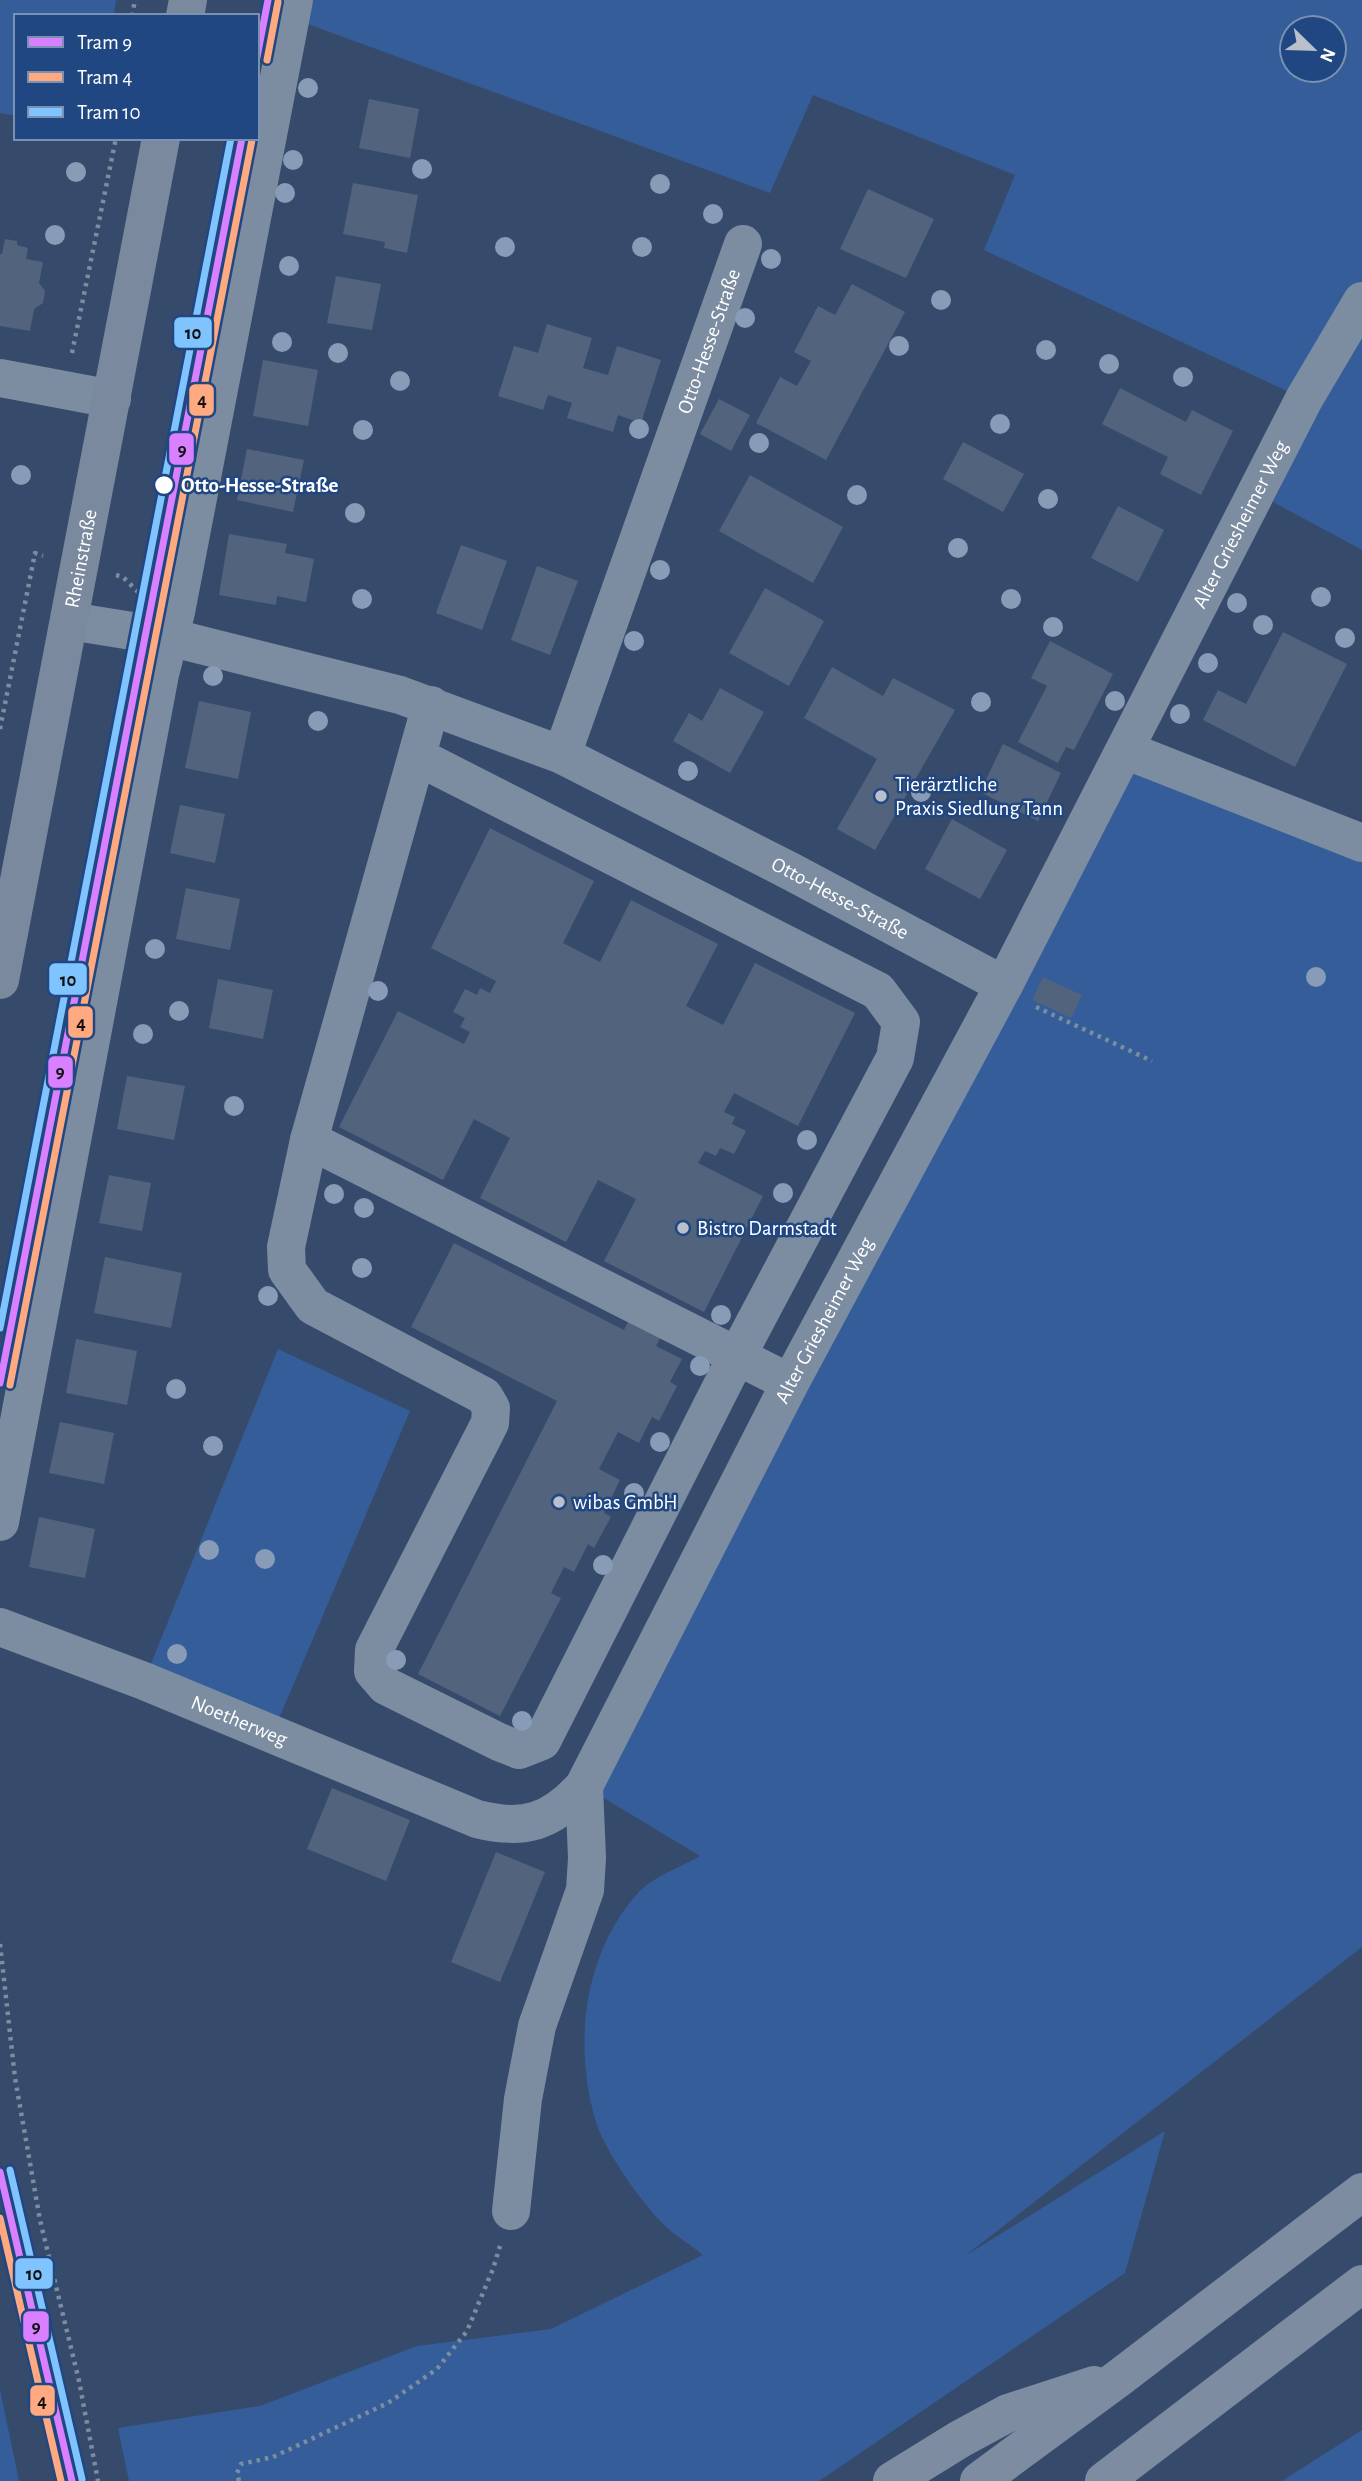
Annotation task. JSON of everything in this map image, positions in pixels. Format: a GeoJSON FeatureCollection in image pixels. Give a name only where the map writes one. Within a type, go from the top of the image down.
{"type":"FeatureCollection","features":[{"type":"Feature","properties":{"kind":"highway"},"geometry":{"type":"LineString","coordinates":[[979,2481],[1119,2378],[1362,2192]]}},
{"type":"Feature","properties":{"kind":"highway"},"geometry":{"type":"LineString","coordinates":[[1104,2481],[1362,2284]]}},
{"type":"Feature","properties":{"kind":"highway"},"geometry":{"type":"LineString","coordinates":[[892,2481],[1008,2413],[1119,2378]]}},
{"type":"Feature","properties":{"kind":"main road","name":"Rheinstraße"},"geometry":{"type":"LineString","coordinates":[[0,980],[162,140]]}},
{"type":"Feature","properties":{"kind":"street"},"geometry":{"type":"LineString","coordinates":[[0,1522],[160,674],[176,612],[294,0]]}},
{"type":"Feature","properties":{"kind":"street","name":"Otto-Hesse-Straße"},"geometry":{"type":"LineString","coordinates":[[562,755],[743,244]]}},
{"type":"Feature","properties":{"kind":"street","name":"Alter Griesheimer Weg"},"geometry":{"type":"LineString","coordinates":[[477,1819],[511,1825],[532,1824],[560,1809],[584,1786],[790,1383],[1004,985],[1304,399],[1362,301]]}},
{"type":"Feature","properties":{"kind":"street"},"geometry":{"type":"LineString","coordinates":[[0,378],[112,399]]}},
{"type":"Feature","properties":{"kind":"street","name":"Otto-Hesse-Straße"},"geometry":{"type":"LineString","coordinates":[[69,621],[169,637],[400,695],[562,755],[790,871],[1004,985]]}},
{"type":"Feature","properties":{"kind":"street"},"geometry":{"type":"LineString","coordinates":[[418,757],[878,991],[901,1022],[895,1058],[737,1356],[542,1741],[519,1750],[386,1686],[373,1671],[374,1650],[490,1423],[491,1408],[484,1396],[313,1306],[286,1270],[286,1247],[309,1140],[431,705]]}},
{"type":"Feature","properties":{"kind":"street"},"geometry":{"type":"LineString","coordinates":[[1125,750],[1362,843]]}},
{"type":"Feature","properties":{"kind":"street"},"geometry":{"type":"LineString","coordinates":[[309,1140],[790,1383]]}},
{"type":"Feature","properties":{"kind":"street","name":"Noetherweg"},"geometry":{"type":"LineString","coordinates":[[0,1627],[144,1681],[477,1819]]}},
{"type":"Feature","properties":{"kind":"street"},"geometry":{"type":"LineString","coordinates":[[511,2211],[523,2099],[537,2026],[585,1890],[587,1858],[584,1786]]}},
{"type":"Feature","properties":{"kind":"path"},"geometry":{"type":"LineString","coordinates":[[64,390],[116,140]]}},
{"type":"Feature","properties":{"kind":"path"},"geometry":{"type":"LineString","coordinates":[[0,729],[34,554]]}},
{"type":"Feature","properties":{"kind":"path"},"geometry":{"type":"LineString","coordinates":[[1004,985],[1027,1003],[1152,1060]]}},
{"type":"Feature","properties":{"kind":"path"},"geometry":{"type":"LineString","coordinates":[[0,1944],[15,2078],[40,2220],[79,2381],[99,2481]]}},
{"type":"Feature","properties":{"kind":"path"},"geometry":{"type":"LineString","coordinates":[[239,2481],[237,2473],[241,2465],[273,2457],[388,2403],[437,2370],[467,2331],[493,2269],[511,2211]]}},
{"type":"Feature","properties":{"kind":"shaded area"},"geometry":{"type":"Polygon","coordinates":[[[0,0],[116,0],[114,14],[14,14],[14,116],[0,113],[0,0]]]}},
{"type":"Feature","properties":{"kind":"shaded area"},"geometry":{"type":"Polygon","coordinates":[[[310,0],[1362,0],[1362,301],[1304,399],[984,250],[1015,175],[813,95],[770,193],[305,23],[310,0]]]}},
{"type":"Feature","properties":{"kind":"shaded area"},"geometry":{"type":"Polygon","coordinates":[[[1362,317],[1362,550],[1273,502],[1362,317]]]}},
{"type":"Feature","properties":{"kind":"shaded area"},"geometry":{"type":"Polygon","coordinates":[[[1125,750],[1362,843],[1362,1947],[965,2256],[1165,2131],[1125,2273],[819,2481],[129,2481],[118,2428],[260,2406],[417,2346],[551,2329],[703,2255],[656,2216],[631,2185],[607,2148],[597,2125],[585,2066],[587,2004],[604,1946],[619,1919],[643,1888],[700,1856],[584,1786],[1125,750]]]}},
{"type":"Feature","properties":{"kind":"shaded area"},"geometry":{"type":"Polygon","coordinates":[[[278,1349],[410,1411],[272,1735],[144,1681],[278,1349]]]}},
{"type":"Feature","properties":{"kind":"shaded area"},"geometry":{"type":"Polygon","coordinates":[[[0,2390],[19,2481],[0,2481],[0,2390]]]}},
{"type":"Feature","properties":{"kind":"shaded area"},"geometry":{"type":"Polygon","coordinates":[[[1362,2430],[1362,2481],[1282,2481],[1362,2430]]]}},
{"type":"Feature","properties":{"kind":"building"},"geometry":{"type":"Polygon","coordinates":[[[369,99],[419,109],[410,158],[359,148],[369,99]]]}},
{"type":"Feature","properties":{"kind":"building"},"geometry":{"type":"Polygon","coordinates":[[[353,183],[418,195],[407,253],[384,248],[385,242],[343,234],[353,183]]]}},
{"type":"Feature","properties":{"kind":"building"},"geometry":{"type":"Polygon","coordinates":[[[868,189],[934,219],[906,278],[840,249],[868,189]]]}},
{"type":"Feature","properties":{"kind":"building"},"geometry":{"type":"Polygon","coordinates":[[[5,239],[17,241],[17,245],[28,248],[26,259],[43,262],[39,283],[45,291],[43,303],[34,309],[30,331],[0,326],[0,254],[5,239]]]}},
{"type":"Feature","properties":{"kind":"building"},"geometry":{"type":"Polygon","coordinates":[[[336,276],[381,284],[372,330],[327,323],[336,276]]]}},
{"type":"Feature","properties":{"kind":"building"},"geometry":{"type":"Polygon","coordinates":[[[852,284],[905,312],[826,460],[756,423],[780,377],[797,386],[811,361],[794,352],[818,306],[835,315],[852,284]]]}},
{"type":"Feature","properties":{"kind":"building"},"geometry":{"type":"Polygon","coordinates":[[[547,324],[592,338],[583,368],[608,375],[617,346],[661,360],[641,423],[618,415],[613,432],[567,418],[572,403],[548,395],[543,410],[498,396],[514,346],[538,353],[547,324]]]}},
{"type":"Feature","properties":{"kind":"building"},"geometry":{"type":"Polygon","coordinates":[[[263,360],[318,370],[308,426],[253,416],[263,360]]]}},
{"type":"Feature","properties":{"kind":"building"},"geometry":{"type":"Polygon","coordinates":[[[1120,388],[1186,422],[1192,410],[1233,431],[1201,495],[1160,474],[1168,457],[1102,424],[1120,388]]]}},
{"type":"Feature","properties":{"kind":"building"},"geometry":{"type":"Polygon","coordinates":[[[719,399],[750,415],[731,451],[700,434],[719,399]]]}},
{"type":"Feature","properties":{"kind":"building"},"geometry":{"type":"Polygon","coordinates":[[[963,442],[1024,474],[1003,512],[943,479],[963,442]]]}},
{"type":"Feature","properties":{"kind":"building"},"geometry":{"type":"Polygon","coordinates":[[[247,449],[304,460],[293,512],[237,500],[247,449]]]}},
{"type":"Feature","properties":{"kind":"building"},"geometry":{"type":"Polygon","coordinates":[[[750,475],[843,527],[813,583],[719,531],[750,475]]]}},
{"type":"Feature","properties":{"kind":"building"},"geometry":{"type":"Polygon","coordinates":[[[1118,506],[1164,530],[1138,582],[1091,558],[1118,506]]]}},
{"type":"Feature","properties":{"kind":"building"},"geometry":{"type":"Polygon","coordinates":[[[229,534],[287,544],[285,553],[314,559],[306,602],[277,596],[276,605],[219,595],[229,534]]]}},
{"type":"Feature","properties":{"kind":"building"},"geometry":{"type":"Polygon","coordinates":[[[461,545],[507,561],[482,630],[436,613],[461,545]]]}},
{"type":"Feature","properties":{"kind":"building"},"geometry":{"type":"Polygon","coordinates":[[[537,566],[578,581],[550,655],[511,640],[537,566]]]}},
{"type":"Feature","properties":{"kind":"building"},"geometry":{"type":"Polygon","coordinates":[[[765,588],[824,621],[789,686],[729,653],[765,588]]]}},
{"type":"Feature","properties":{"kind":"building"},"geometry":{"type":"Polygon","coordinates":[[[1283,632],[1347,664],[1295,767],[1203,720],[1218,690],[1246,704],[1283,632]]]}},
{"type":"Feature","properties":{"kind":"building"},"geometry":{"type":"Polygon","coordinates":[[[1050,641],[1113,674],[1074,750],[1066,747],[1058,763],[1018,742],[1047,686],[1031,678],[1050,641]]]}},
{"type":"Feature","properties":{"kind":"building"},"geometry":{"type":"Polygon","coordinates":[[[832,667],[883,696],[893,678],[955,710],[875,850],[837,829],[877,759],[804,718],[832,667]]]}},
{"type":"Feature","properties":{"kind":"building"},"geometry":{"type":"Polygon","coordinates":[[[720,688],[764,712],[730,773],[673,741],[689,713],[702,721],[720,688]]]}},
{"type":"Feature","properties":{"kind":"building"},"geometry":{"type":"Polygon","coordinates":[[[199,701],[251,712],[238,779],[185,768],[199,701]]]}},
{"type":"Feature","properties":{"kind":"building"},"geometry":{"type":"Polygon","coordinates":[[[1003,744],[1061,773],[1038,821],[980,792],[1003,744]]]}},
{"type":"Feature","properties":{"kind":"building"},"geometry":{"type":"Polygon","coordinates":[[[180,805],[225,814],[215,863],[170,853],[180,805]]]}},
{"type":"Feature","properties":{"kind":"building"},"geometry":{"type":"Polygon","coordinates":[[[952,819],[1007,850],[980,899],[925,869],[952,819]]]}},
{"type":"Feature","properties":{"kind":"building"},"geometry":{"type":"Polygon","coordinates":[[[490,828],[594,881],[563,943],[600,962],[631,900],[718,944],[686,1006],[723,1025],[755,963],[855,1013],[798,1126],[734,1093],[724,1112],[735,1117],[732,1124],[746,1131],[734,1154],[720,1148],[716,1156],[705,1151],[698,1163],[763,1196],[704,1312],[604,1261],[636,1199],[598,1180],[566,1242],[480,1198],[510,1138],[474,1119],[443,1180],[339,1127],[398,1011],[464,1044],[470,1032],[460,1027],[465,1018],[453,1012],[465,989],[477,995],[480,988],[490,993],[496,981],[431,948],[490,828]]]}},
{"type":"Feature","properties":{"kind":"building"},"geometry":{"type":"Polygon","coordinates":[[[186,888],[240,899],[230,950],[176,939],[186,888]]]}},
{"type":"Feature","properties":{"kind":"building"},"geometry":{"type":"Polygon","coordinates":[[[1043,977],[1082,995],[1071,1018],[1032,1000],[1043,977]]]}},
{"type":"Feature","properties":{"kind":"building"},"geometry":{"type":"Polygon","coordinates":[[[218,979],[273,990],[263,1039],[209,1028],[218,979]]]}},
{"type":"Feature","properties":{"kind":"building"},"geometry":{"type":"Polygon","coordinates":[[[127,1076],[185,1086],[174,1140],[117,1129],[127,1076]]]}},
{"type":"Feature","properties":{"kind":"building"},"geometry":{"type":"Polygon","coordinates":[[[109,1175],[151,1183],[142,1231],[99,1223],[109,1175]]]}},
{"type":"Feature","properties":{"kind":"building"},"geometry":{"type":"Polygon","coordinates":[[[454,1243],[624,1330],[628,1322],[660,1338],[656,1346],[682,1359],[670,1382],[677,1386],[659,1421],[652,1417],[639,1443],[618,1432],[599,1469],[620,1480],[604,1513],[611,1517],[594,1548],[588,1544],[574,1572],[564,1567],[551,1593],[561,1598],[500,1716],[418,1674],[557,1401],[411,1327],[454,1243]]]}},
{"type":"Feature","properties":{"kind":"building"},"geometry":{"type":"Polygon","coordinates":[[[105,1257],[182,1273],[171,1328],[94,1313],[105,1257]]]}},
{"type":"Feature","properties":{"kind":"building"},"geometry":{"type":"Polygon","coordinates":[[[76,1339],[137,1351],[127,1405],[66,1393],[76,1339]]]}},
{"type":"Feature","properties":{"kind":"building"},"geometry":{"type":"Polygon","coordinates":[[[60,1422],[114,1433],[104,1484],[49,1473],[60,1422]]]}},
{"type":"Feature","properties":{"kind":"building"},"geometry":{"type":"Polygon","coordinates":[[[39,1517],[95,1529],[85,1578],[29,1567],[39,1517]]]}},
{"type":"Feature","properties":{"kind":"building"},"geometry":{"type":"Polygon","coordinates":[[[332,1788],[410,1820],[386,1881],[307,1849],[332,1788]]]}},
{"type":"Feature","properties":{"kind":"building"},"geometry":{"type":"Polygon","coordinates":[[[496,1852],[545,1872],[500,1982],[451,1962],[496,1852]]]}},
{"type":"Feature","properties":{"kind":"tram line","name":"9"},"geometry":{"type":"LineString","coordinates":[[259,47],[268,0]]}},
{"type":"Feature","properties":{"kind":"tram line","name":"4"},"geometry":{"type":"LineString","coordinates":[[267,60],[278,2]]}},
{"type":"Feature","properties":{"kind":"tram line","name":"10"},"geometry":{"type":"LineString","coordinates":[[0,1328],[231,140]]}},
{"type":"Feature","properties":{"kind":"tram line","name":"9"},"geometry":{"type":"LineString","coordinates":[[0,1383],[242,140]]}},
{"type":"Feature","properties":{"kind":"tram line","name":"4"},"geometry":{"type":"LineString","coordinates":[[10,1385],[252,140]]}},
{"type":"Feature","properties":{"kind":"tram line","name":"10"},"geometry":{"type":"LineString","coordinates":[[10,2170],[82,2479]]}},
{"type":"Feature","properties":{"kind":"tram line","name":"9"},"geometry":{"type":"LineString","coordinates":[[0,2172],[72,2481]]}},
{"type":"Feature","properties":{"kind":"tram line","name":"4"},"geometry":{"type":"LineString","coordinates":[[0,2218],[61,2481]]}},
{"type":"Feature","properties":{"kind":"place","name":"Otto-Hesse-Straße"},"geometry":{"type":"Point","coordinates":[164,485]}},
{"type":"Feature","properties":{"kind":"place","name":"Tierärztliche Praxis Siedlung Tann"},"geometry":{"type":"Point","coordinates":[881,796]}},
{"type":"Feature","properties":{"kind":"place","name":"Bistro Darmstadt"},"geometry":{"type":"Point","coordinates":[683,1228]}},
{"type":"Feature","properties":{"kind":"place","name":"wibas GmbH"},"geometry":{"type":"Point","coordinates":[559,1502]}}]}
